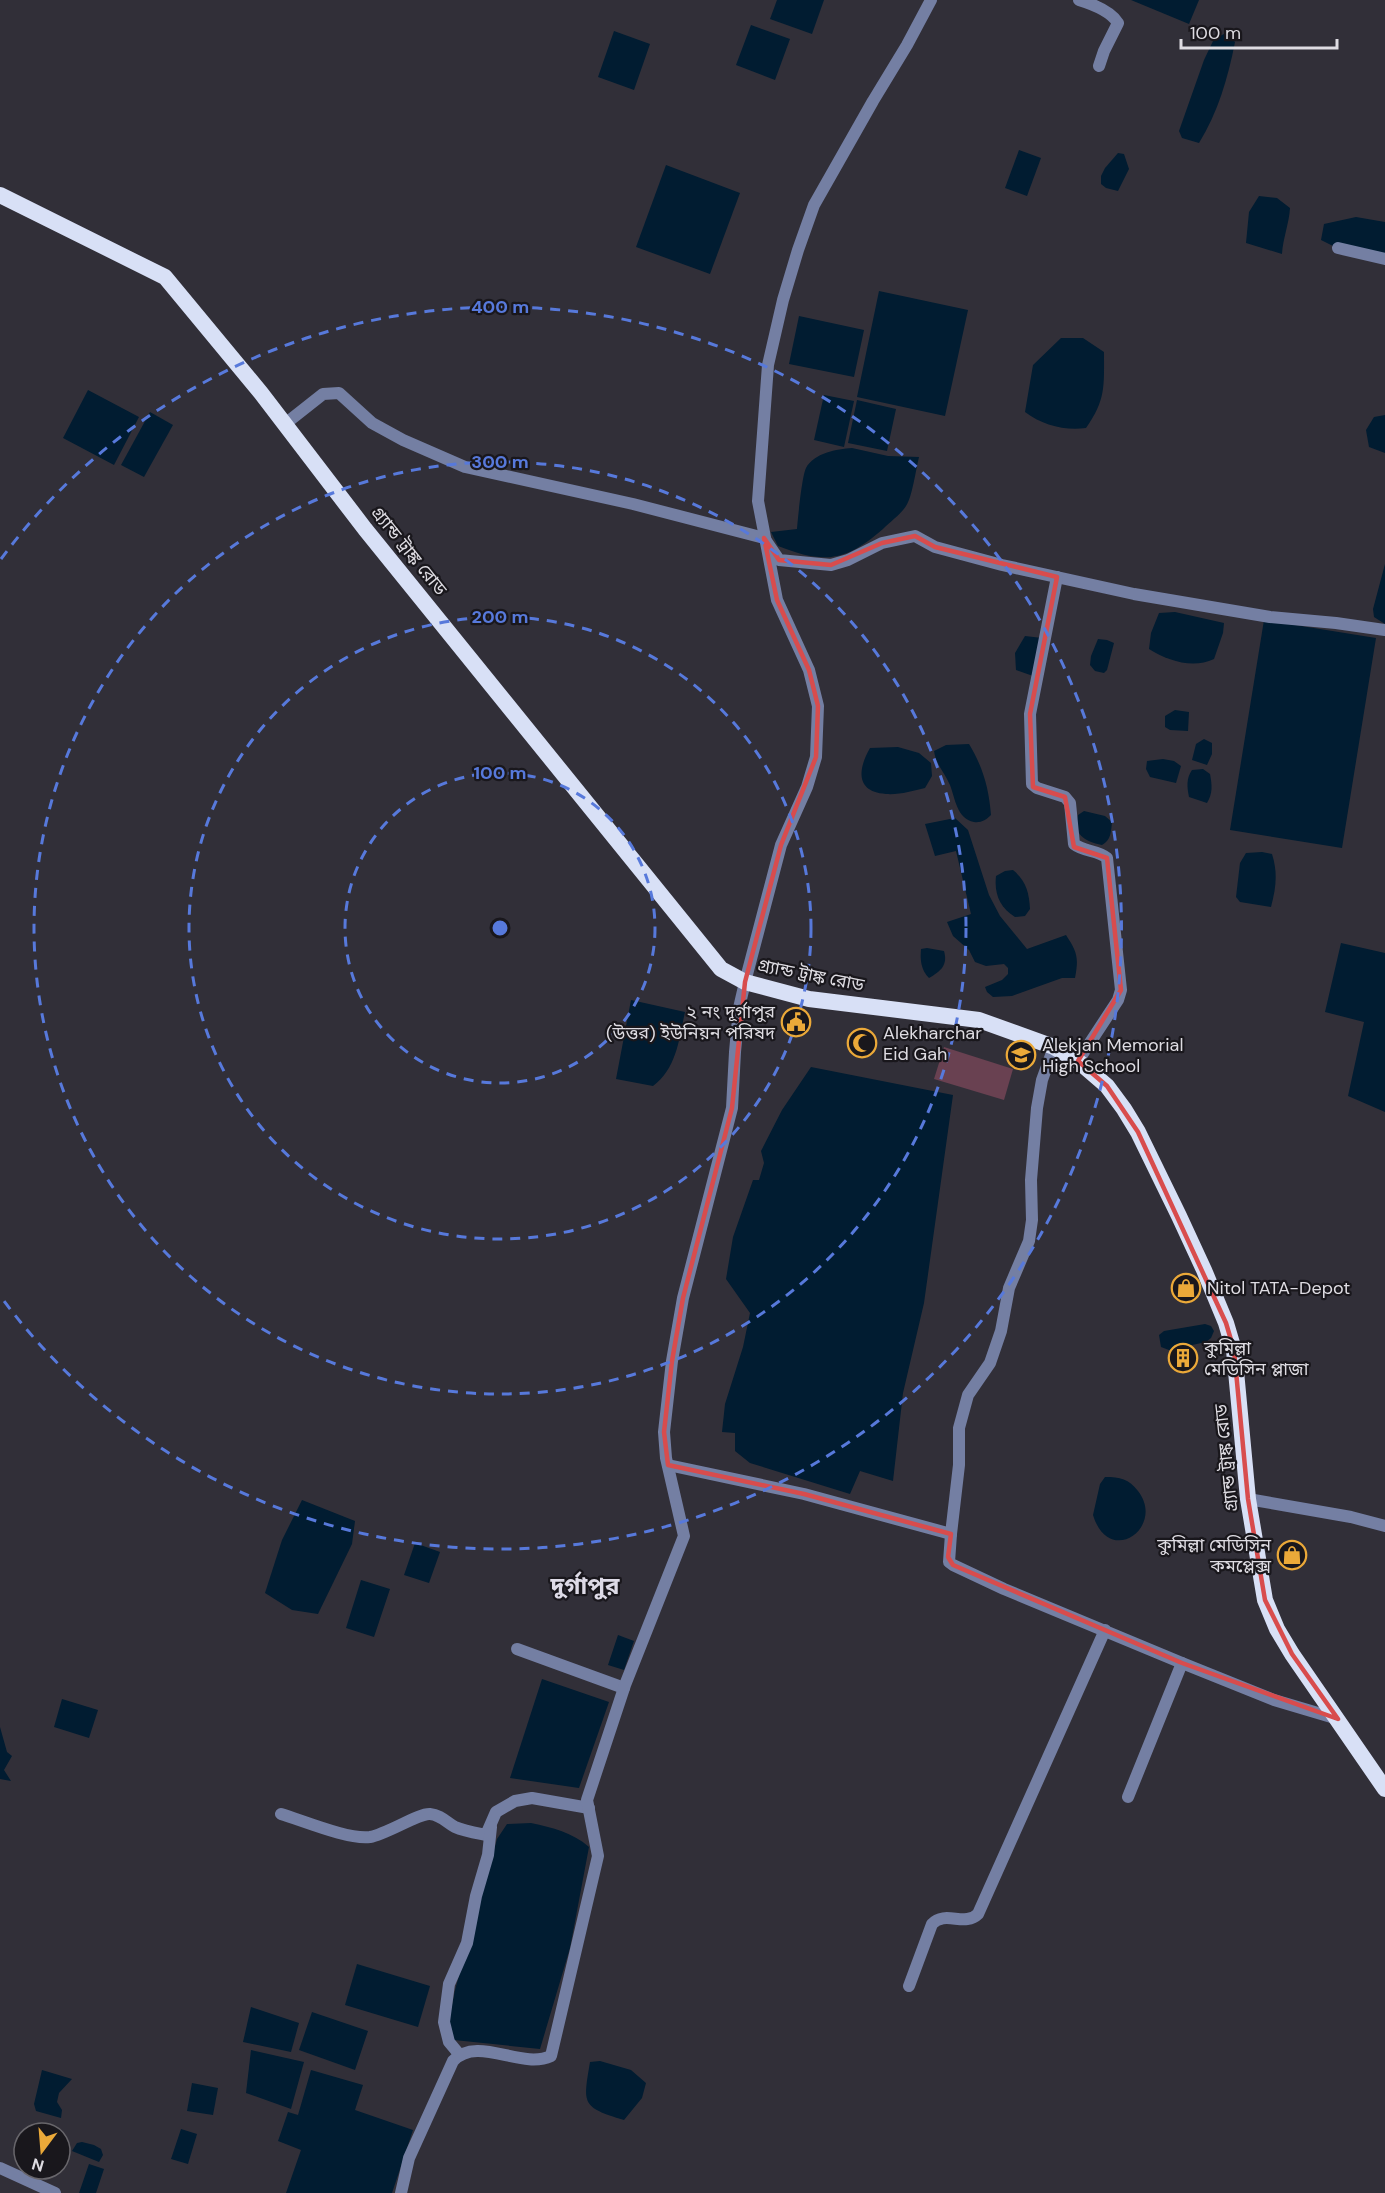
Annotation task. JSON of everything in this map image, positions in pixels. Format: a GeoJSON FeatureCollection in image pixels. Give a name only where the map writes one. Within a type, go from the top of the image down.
{"type":"FeatureCollection","features":[{"type":"Feature","properties":{"kind":"highway","name":"গ্র্যান্ড ট্রাঙ্ক রোড"},"geometry":{"type":"LineString","coordinates":[[0,195],[165,277],[285,424],[365,529],[722,969],[745,982],[809,999],[979,1020],[1054,1047],[1078,1061],[1107,1086],[1138,1132],[1204,1270],[1226,1323],[1234,1350],[1248,1499],[1265,1600],[1277,1629],[1292,1654],[1385,1789]]}},
{"type":"Feature","properties":{"kind":"street"},"geometry":{"type":"LineString","coordinates":[[401,2193],[409,2158],[453,2061],[459,2054],[472,2051],[532,2059],[544,2059],[551,2056],[597,1856],[587,1800],[624,1688],[684,1536],[668,1465],[664,1432],[672,1361],[683,1298],[732,1108],[736,1041],[745,982],[781,845],[807,787],[816,757],[818,706],[809,670],[777,600],[758,501],[768,365],[783,300],[814,205],[931,0]]}},
{"type":"Feature","properties":{"kind":"street"},"geometry":{"type":"LineString","coordinates":[[1079,0],[1094,5],[1116,19],[1118,23],[1098,66]]}},
{"type":"Feature","properties":{"kind":"street"},"geometry":{"type":"LineString","coordinates":[[1338,248],[1385,259]]}},
{"type":"Feature","properties":{"kind":"street"},"geometry":{"type":"LineString","coordinates":[[285,424],[323,394],[339,393],[372,423],[403,440],[465,466],[633,504],[764,538],[779,560],[831,565],[848,560],[882,543],[915,536],[935,547],[1058,577],[1187,604],[1385,630]]}},
{"type":"Feature","properties":{"kind":"street"},"geometry":{"type":"LineString","coordinates":[[1058,577],[1030,714],[1032,784],[1037,788],[1065,797],[1070,803],[1074,844],[1107,858],[1121,990],[1118,1000],[1078,1061]]}},
{"type":"Feature","properties":{"kind":"street"},"geometry":{"type":"LineString","coordinates":[[1054,1047],[1042,1080],[1036,1108],[1031,1180],[1032,1220],[1029,1241],[1009,1288],[1001,1331],[990,1363],[968,1395],[959,1428],[959,1465],[949,1562],[1004,1589],[1182,1663],[1274,1700],[1338,1719]]}},
{"type":"Feature","properties":{"kind":"street"},"geometry":{"type":"LineString","coordinates":[[668,1465],[804,1494],[951,1534]]}},
{"type":"Feature","properties":{"kind":"street"},"geometry":{"type":"LineString","coordinates":[[1248,1499],[1351,1517],[1385,1526]]}},
{"type":"Feature","properties":{"kind":"street"},"geometry":{"type":"LineString","coordinates":[[909,1986],[932,1924],[943,1917],[968,1920],[978,1914],[1105,1630]]}},
{"type":"Feature","properties":{"kind":"street"},"geometry":{"type":"LineString","coordinates":[[517,1649],[624,1688]]}},
{"type":"Feature","properties":{"kind":"street"},"geometry":{"type":"LineString","coordinates":[[1128,1797],[1182,1663]]}},
{"type":"Feature","properties":{"kind":"street"},"geometry":{"type":"LineString","coordinates":[[281,1814],[358,1838],[394,1829],[424,1814],[433,1814],[455,1827],[486,1835],[496,1812],[515,1801],[532,1798],[589,1808]]}},
{"type":"Feature","properties":{"kind":"street"},"geometry":{"type":"LineString","coordinates":[[459,2054],[449,2042],[444,2022],[449,1984],[467,1943],[476,1896],[488,1855],[491,1826]]}},
{"type":"Feature","properties":{"kind":"street"},"geometry":{"type":"LineString","coordinates":[[0,2168],[55,2193]]}},
{"type":"Feature","properties":{"kind":"highlighted area"},"geometry":{"type":"Polygon","coordinates":[[[915,536],[935,547],[1057,577],[1030,714],[1033,787],[1065,797],[1074,847],[1107,858],[1121,990],[1078,1061],[1107,1086],[1138,1132],[1226,1323],[1234,1350],[1248,1499],[1265,1600],[1292,1654],[1338,1719],[1182,1663],[953,1565],[948,1557],[951,1534],[804,1494],[668,1465],[664,1432],[672,1361],[683,1298],[732,1108],[745,982],[781,845],[816,757],[818,706],[809,670],[777,600],[764,538],[779,560],[831,565],[882,543],[915,536]]]}},
{"type":"Feature","properties":{"kind":"shaded area"},"geometry":{"type":"Polygon","coordinates":[[[944,1047],[1013,1069],[1004,1100],[934,1079],[944,1047]]]}},
{"type":"Feature","properties":{"kind":"water"},"geometry":{"type":"Polygon","coordinates":[[[777,0],[824,0],[812,34],[770,19],[777,0]]]}},
{"type":"Feature","properties":{"kind":"water"},"geometry":{"type":"Polygon","coordinates":[[[1131,0],[1199,0],[1189,24],[1131,0]]]}},
{"type":"Feature","properties":{"kind":"water"},"geometry":{"type":"Polygon","coordinates":[[[751,25],[790,39],[775,80],[736,65],[751,25]]]}},
{"type":"Feature","properties":{"kind":"water"},"geometry":{"type":"Polygon","coordinates":[[[614,31],[650,44],[634,90],[598,77],[614,31]]]}},
{"type":"Feature","properties":{"kind":"water"},"geometry":{"type":"Polygon","coordinates":[[[1226,33],[1235,42],[1226,82],[1217,107],[1199,143],[1182,138],[1179,131],[1204,60],[1214,39],[1226,33]]]}},
{"type":"Feature","properties":{"kind":"water"},"geometry":{"type":"Polygon","coordinates":[[[1019,150],[1041,158],[1027,196],[1005,188],[1019,150]]]}},
{"type":"Feature","properties":{"kind":"water"},"geometry":{"type":"Polygon","coordinates":[[[1118,153],[1124,154],[1129,169],[1118,191],[1101,184],[1101,176],[1118,153]]]}},
{"type":"Feature","properties":{"kind":"water"},"geometry":{"type":"Polygon","coordinates":[[[666,165],[740,193],[710,274],[636,247],[666,165]]]}},
{"type":"Feature","properties":{"kind":"water"},"geometry":{"type":"Polygon","coordinates":[[[1259,196],[1277,198],[1290,208],[1282,254],[1246,243],[1249,212],[1259,196]]]}},
{"type":"Feature","properties":{"kind":"water"},"geometry":{"type":"Polygon","coordinates":[[[1356,217],[1385,222],[1385,256],[1333,246],[1321,240],[1324,224],[1356,217]]]}},
{"type":"Feature","properties":{"kind":"water"},"geometry":{"type":"Polygon","coordinates":[[[879,291],[968,310],[945,416],[857,397],[879,291]]]}},
{"type":"Feature","properties":{"kind":"water"},"geometry":{"type":"Polygon","coordinates":[[[799,316],[864,330],[854,377],[789,364],[799,316]]]}},
{"type":"Feature","properties":{"kind":"water"},"geometry":{"type":"Polygon","coordinates":[[[1061,338],[1083,338],[1104,352],[1100,401],[1086,428],[1070,429],[1054,426],[1025,412],[1033,365],[1061,338]]]}},
{"type":"Feature","properties":{"kind":"water"},"geometry":{"type":"Polygon","coordinates":[[[88,390],[139,417],[114,465],[63,438],[88,390]]]}},
{"type":"Feature","properties":{"kind":"water"},"geometry":{"type":"Polygon","coordinates":[[[824,395],[854,401],[844,447],[814,440],[824,395]]]}},
{"type":"Feature","properties":{"kind":"water"},"geometry":{"type":"Polygon","coordinates":[[[857,400],[896,409],[887,451],[848,443],[857,400]]]}},
{"type":"Feature","properties":{"kind":"water"},"geometry":{"type":"Polygon","coordinates":[[[150,412],[173,425],[144,477],[121,465],[150,412]]]}},
{"type":"Feature","properties":{"kind":"water"},"geometry":{"type":"Polygon","coordinates":[[[1385,415],[1385,453],[1369,447],[1366,430],[1374,417],[1385,415]]]}},
{"type":"Feature","properties":{"kind":"water"},"geometry":{"type":"Polygon","coordinates":[[[852,448],[888,456],[919,457],[910,497],[904,509],[869,540],[845,554],[834,557],[808,556],[778,546],[771,532],[797,529],[806,468],[820,455],[852,448]]]}},
{"type":"Feature","properties":{"kind":"water"},"geometry":{"type":"Polygon","coordinates":[[[1385,564],[1385,624],[1374,617],[1373,609],[1385,564]]]}},
{"type":"Feature","properties":{"kind":"water"},"geometry":{"type":"Polygon","coordinates":[[[1175,612],[1224,623],[1214,659],[1198,663],[1181,662],[1149,649],[1151,633],[1159,613],[1175,612]]]}},
{"type":"Feature","properties":{"kind":"water"},"geometry":{"type":"Polygon","coordinates":[[[1264,620],[1376,638],[1342,848],[1230,830],[1264,620]]]}},
{"type":"Feature","properties":{"kind":"water"},"geometry":{"type":"Polygon","coordinates":[[[1025,636],[1042,638],[1033,676],[1016,670],[1015,653],[1025,636]]]}},
{"type":"Feature","properties":{"kind":"water"},"geometry":{"type":"Polygon","coordinates":[[[1098,639],[1114,643],[1107,670],[1104,673],[1095,671],[1090,665],[1098,639]]]}},
{"type":"Feature","properties":{"kind":"water"},"geometry":{"type":"Polygon","coordinates":[[[1175,710],[1189,712],[1188,731],[1170,730],[1165,727],[1165,716],[1175,710]]]}},
{"type":"Feature","properties":{"kind":"water"},"geometry":{"type":"Polygon","coordinates":[[[1204,739],[1212,743],[1212,754],[1207,765],[1192,760],[1196,744],[1204,739]]]}},
{"type":"Feature","properties":{"kind":"water"},"geometry":{"type":"Polygon","coordinates":[[[969,744],[982,770],[990,805],[991,815],[979,822],[968,820],[960,812],[934,751],[946,745],[969,744]]]}},
{"type":"Feature","properties":{"kind":"water"},"geometry":{"type":"Polygon","coordinates":[[[898,747],[919,753],[931,763],[932,776],[925,788],[891,794],[869,789],[864,784],[862,771],[870,748],[898,747]]]}},
{"type":"Feature","properties":{"kind":"water"},"geometry":{"type":"Polygon","coordinates":[[[1163,759],[1174,761],[1181,766],[1176,783],[1150,777],[1146,769],[1147,761],[1163,759]]]}},
{"type":"Feature","properties":{"kind":"water"},"geometry":{"type":"Polygon","coordinates":[[[1203,769],[1210,774],[1211,782],[1211,792],[1207,803],[1189,797],[1188,790],[1188,780],[1192,770],[1203,769]]]}},
{"type":"Feature","properties":{"kind":"water"},"geometry":{"type":"Polygon","coordinates":[[[1084,811],[1105,816],[1112,822],[1109,838],[1102,845],[1081,836],[1077,822],[1078,815],[1084,811]]]}},
{"type":"Feature","properties":{"kind":"water"},"geometry":{"type":"Polygon","coordinates":[[[955,818],[968,830],[989,895],[1000,916],[1027,949],[1066,935],[1076,955],[1075,978],[1062,978],[1012,996],[993,997],[987,992],[985,987],[1002,980],[1008,974],[1008,968],[1004,964],[986,966],[975,962],[969,950],[953,936],[947,922],[971,914],[956,851],[935,856],[925,824],[955,818]]]}},
{"type":"Feature","properties":{"kind":"water"},"geometry":{"type":"Polygon","coordinates":[[[1246,853],[1272,854],[1276,874],[1271,907],[1240,902],[1236,897],[1240,863],[1246,853]]]}},
{"type":"Feature","properties":{"kind":"water"},"geometry":{"type":"Polygon","coordinates":[[[1013,870],[1021,878],[1028,892],[1030,909],[1025,916],[1015,917],[1005,909],[997,895],[996,876],[1013,870]]]}},
{"type":"Feature","properties":{"kind":"water"},"geometry":{"type":"Polygon","coordinates":[[[1341,943],[1385,953],[1385,1112],[1348,1096],[1364,1022],[1325,1012],[1341,943]]]}},
{"type":"Feature","properties":{"kind":"water"},"geometry":{"type":"Polygon","coordinates":[[[921,949],[944,951],[945,956],[942,967],[929,978],[923,968],[921,957],[921,949]]]}},
{"type":"Feature","properties":{"kind":"water"},"geometry":{"type":"Polygon","coordinates":[[[631,1000],[685,1012],[679,1043],[672,1062],[661,1079],[653,1086],[616,1079],[631,1000]]]}},
{"type":"Feature","properties":{"kind":"water"},"geometry":{"type":"Polygon","coordinates":[[[811,1067],[953,1095],[924,1303],[903,1393],[893,1481],[860,1471],[850,1494],[750,1463],[735,1451],[735,1433],[722,1432],[725,1404],[743,1347],[750,1313],[726,1279],[733,1237],[753,1180],[759,1180],[764,1163],[761,1151],[782,1110],[811,1067]]]}},
{"type":"Feature","properties":{"kind":"water"},"geometry":{"type":"Polygon","coordinates":[[[1205,1324],[1211,1326],[1214,1331],[1206,1342],[1169,1350],[1161,1347],[1159,1335],[1164,1331],[1205,1324]]]}},
{"type":"Feature","properties":{"kind":"water"},"geometry":{"type":"Polygon","coordinates":[[[1105,1477],[1128,1481],[1138,1491],[1145,1505],[1145,1517],[1140,1528],[1132,1536],[1122,1540],[1111,1539],[1101,1531],[1093,1515],[1100,1484],[1105,1477]]]}},
{"type":"Feature","properties":{"kind":"water"},"geometry":{"type":"Polygon","coordinates":[[[302,1500],[355,1521],[352,1544],[318,1614],[292,1610],[265,1593],[282,1540],[302,1500]]]}},
{"type":"Feature","properties":{"kind":"water"},"geometry":{"type":"Polygon","coordinates":[[[415,1543],[440,1552],[429,1583],[404,1575],[415,1543]]]}},
{"type":"Feature","properties":{"kind":"water"},"geometry":{"type":"Polygon","coordinates":[[[361,1580],[390,1589],[374,1637],[346,1628],[361,1580]]]}},
{"type":"Feature","properties":{"kind":"water"},"geometry":{"type":"Polygon","coordinates":[[[618,1635],[634,1641],[624,1670],[608,1665],[618,1635]]]}},
{"type":"Feature","properties":{"kind":"water"},"geometry":{"type":"Polygon","coordinates":[[[542,1679],[609,1702],[579,1788],[510,1778],[542,1679]]]}},
{"type":"Feature","properties":{"kind":"water"},"geometry":{"type":"Polygon","coordinates":[[[62,1699],[98,1710],[89,1738],[54,1727],[62,1699]]]}},
{"type":"Feature","properties":{"kind":"water"},"geometry":{"type":"Polygon","coordinates":[[[0,1727],[7,1752],[12,1756],[4,1770],[11,1781],[0,1779],[0,1727]]]}},
{"type":"Feature","properties":{"kind":"water"},"geometry":{"type":"Polygon","coordinates":[[[531,1823],[569,1834],[589,1847],[570,1948],[540,2049],[454,2040],[448,2025],[455,1990],[497,1839],[507,1824],[531,1823]]]}},
{"type":"Feature","properties":{"kind":"water"},"geometry":{"type":"Polygon","coordinates":[[[357,1964],[430,1986],[418,2027],[345,2005],[357,1964]]]}},
{"type":"Feature","properties":{"kind":"water"},"geometry":{"type":"Polygon","coordinates":[[[251,2007],[299,2023],[291,2052],[243,2042],[251,2007]]]}},
{"type":"Feature","properties":{"kind":"water"},"geometry":{"type":"Polygon","coordinates":[[[312,2012],[368,2031],[355,2070],[299,2050],[312,2012]]]}},
{"type":"Feature","properties":{"kind":"water"},"geometry":{"type":"Polygon","coordinates":[[[251,2050],[304,2062],[291,2109],[246,2093],[251,2050]]]}},
{"type":"Feature","properties":{"kind":"water"},"geometry":{"type":"Polygon","coordinates":[[[600,2061],[631,2070],[646,2083],[642,2098],[624,2120],[592,2107],[588,2102],[586,2087],[590,2062],[600,2061]]]}},
{"type":"Feature","properties":{"kind":"water"},"geometry":{"type":"Polygon","coordinates":[[[42,2070],[72,2079],[59,2093],[57,2102],[62,2110],[61,2118],[36,2111],[34,2104],[42,2070]]]}},
{"type":"Feature","properties":{"kind":"water"},"geometry":{"type":"Polygon","coordinates":[[[311,2070],[363,2085],[355,2110],[413,2130],[392,2193],[286,2193],[301,2150],[278,2141],[288,2112],[298,2115],[311,2070]]]}},
{"type":"Feature","properties":{"kind":"water"},"geometry":{"type":"Polygon","coordinates":[[[192,2083],[218,2088],[213,2115],[187,2111],[192,2083]]]}},
{"type":"Feature","properties":{"kind":"water"},"geometry":{"type":"Polygon","coordinates":[[[181,2129],[197,2134],[188,2164],[171,2159],[181,2129]]]}},
{"type":"Feature","properties":{"kind":"water"},"geometry":{"type":"Polygon","coordinates":[[[77,2143],[94,2145],[101,2149],[103,2155],[99,2162],[72,2151],[77,2143]]]}},
{"type":"Feature","properties":{"kind":"water"},"geometry":{"type":"Polygon","coordinates":[[[89,2164],[104,2169],[96,2193],[79,2193],[89,2164]]]}},
{"type":"Feature","properties":{"kind":"place","name":"২ নং দূর্গাপুর (উত্তর) ইউনিয়ন পরিষদ"},"geometry":{"type":"Point","coordinates":[796,1022]}},
{"type":"Feature","properties":{"kind":"place","name":"Alekharchar Eid Gah"},"geometry":{"type":"Point","coordinates":[862,1043]}},
{"type":"Feature","properties":{"kind":"place","name":"Alekjan Memorial High School"},"geometry":{"type":"Point","coordinates":[1021,1055]}},
{"type":"Feature","properties":{"kind":"place","name":"Nitol TATA-Depot"},"geometry":{"type":"Point","coordinates":[1186,1288]}},
{"type":"Feature","properties":{"kind":"place","name":"কুমিল্লা মেডিসিন প্লাজা"},"geometry":{"type":"Point","coordinates":[1183,1358]}},
{"type":"Feature","properties":{"kind":"place","name":"কুমিল্লা মেডিসিন কমপ্লেক্স"},"geometry":{"type":"Point","coordinates":[1292,1555]}},
{"type":"Feature","properties":{"kind":"district","name":"দুর্গাপুর"},"geometry":{"type":"Point","coordinates":[585,1585]}}]}
